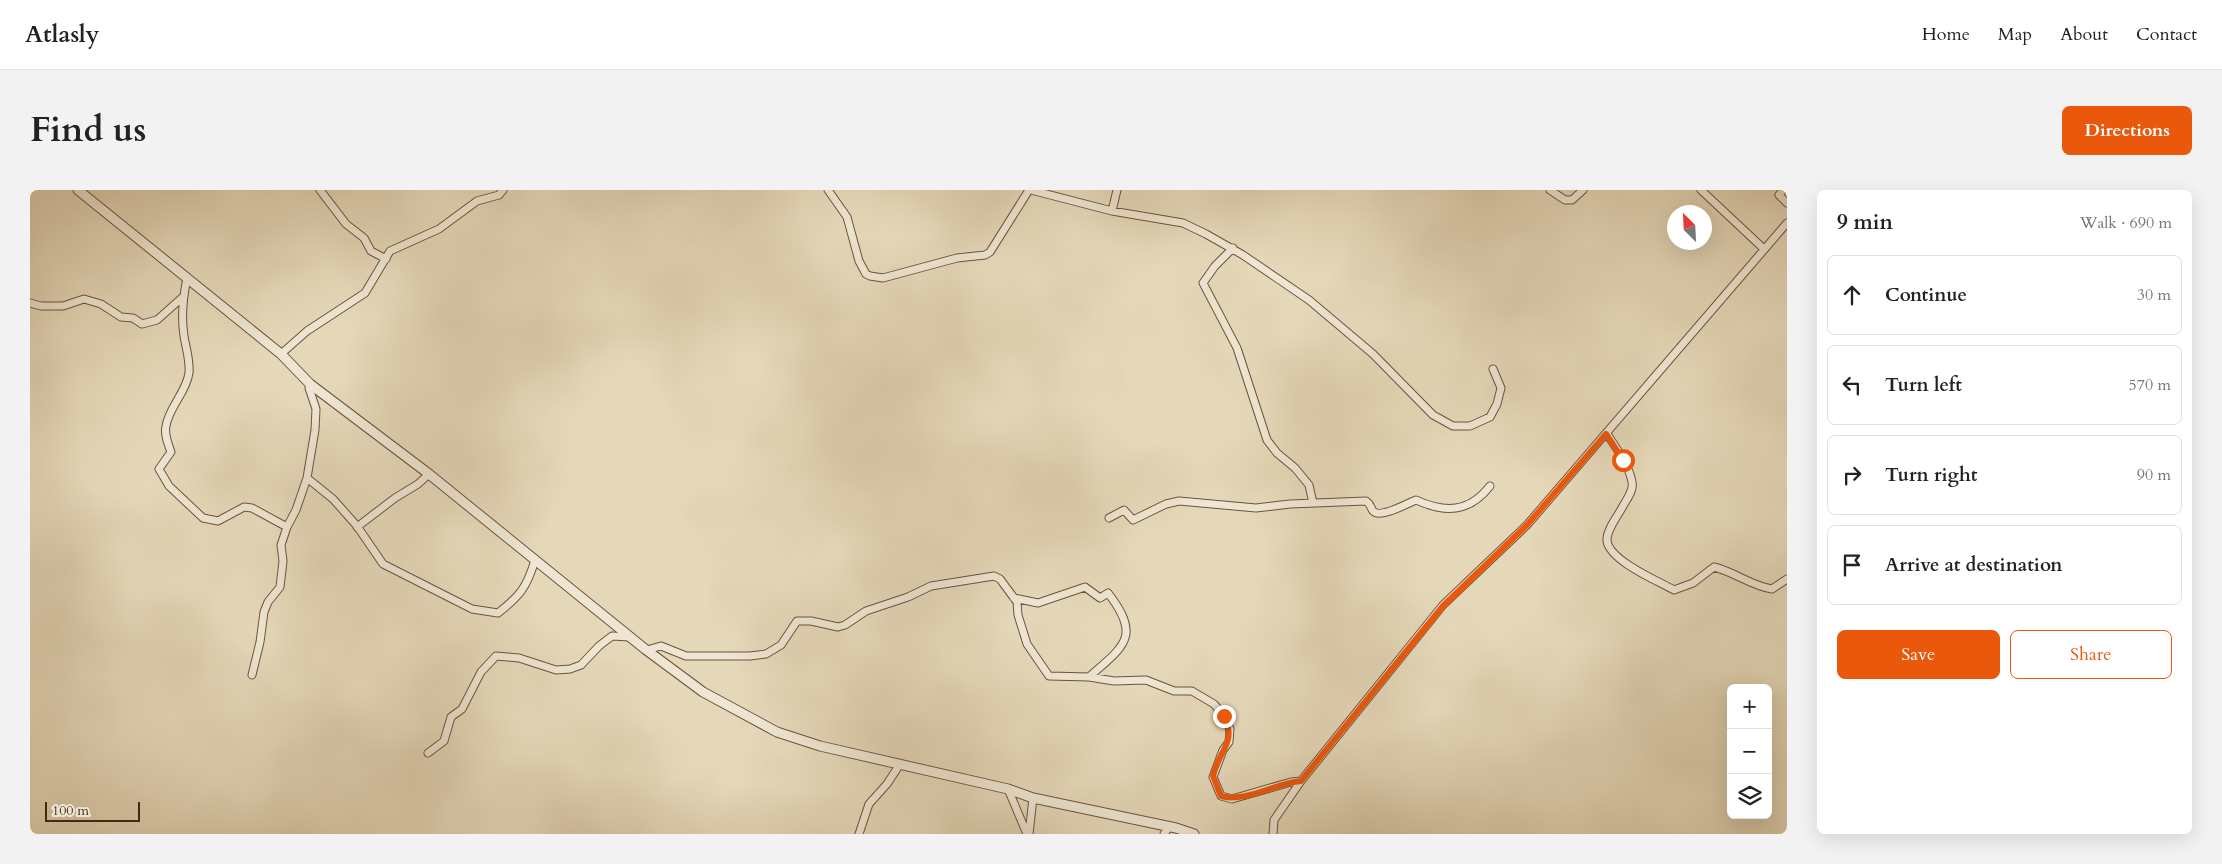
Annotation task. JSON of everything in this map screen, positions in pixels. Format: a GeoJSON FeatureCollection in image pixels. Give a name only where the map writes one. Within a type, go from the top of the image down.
{"type":"FeatureCollection","features":[{"type":"Feature","properties":{"kind":"street"},"geometry":{"type":"LineString","coordinates":[[78,190],[281,354],[310,384],[429,474],[630,637],[703,692],[777,732],[820,746],[1008,789],[1033,798],[1166,831],[1194,834]]}},
{"type":"Feature","properties":{"kind":"street"},"geometry":{"type":"LineString","coordinates":[[320,190],[346,224],[364,238],[372,251],[386,259]]}},
{"type":"Feature","properties":{"kind":"street"},"geometry":{"type":"LineString","coordinates":[[281,354],[315,326],[366,292],[390,251],[439,229],[478,201],[500,195],[503,190]]}},
{"type":"Feature","properties":{"kind":"street"},"geometry":{"type":"LineString","coordinates":[[828,190],[847,217],[862,268],[870,276],[883,278],[957,258],[985,255],[990,252],[1030,190],[1112,211],[1183,223],[1233,248],[1309,300],[1373,354],[1433,415],[1443,421],[1461,427],[1482,422],[1490,417],[1497,404],[1501,388],[1493,369]]}},
{"type":"Feature","properties":{"kind":"street"},"geometry":{"type":"LineString","coordinates":[[1112,211],[1118,190]]}},
{"type":"Feature","properties":{"kind":"street"},"geometry":{"type":"LineString","coordinates":[[1550,190],[1561,198],[1572,200],[1583,190]]}},
{"type":"Feature","properties":{"kind":"street"},"geometry":{"type":"LineString","coordinates":[[1701,190],[1764,249]]}},
{"type":"Feature","properties":{"kind":"street"},"geometry":{"type":"LineString","coordinates":[[1783,190],[1779,195],[1787,203]]}},
{"type":"Feature","properties":{"kind":"street"},"geometry":{"type":"LineString","coordinates":[[1273,834],[1274,820],[1301,781],[1443,606],[1527,525],[1787,223]]}},
{"type":"Feature","properties":{"kind":"street"},"geometry":{"type":"LineString","coordinates":[[1233,248],[1215,266],[1203,283],[1237,348],[1267,440],[1277,453],[1295,468],[1309,485],[1313,503]]}},
{"type":"Feature","properties":{"kind":"street"},"geometry":{"type":"LineString","coordinates":[[187,278],[184,296],[183,333],[190,359],[189,376],[183,394],[170,414],[166,426],[171,452],[159,469],[169,486],[203,518],[218,521],[244,507],[252,508],[287,527]]}},
{"type":"Feature","properties":{"kind":"street"},"geometry":{"type":"LineString","coordinates":[[30,303],[41,306],[63,306],[84,300],[101,304],[121,317],[133,318],[142,324],[157,320],[184,296]]}},
{"type":"Feature","properties":{"kind":"street"},"geometry":{"type":"LineString","coordinates":[[252,675],[260,642],[264,612],[268,602],[280,587],[283,561],[281,545],[307,478],[315,430],[316,409],[309,388],[310,384]]}},
{"type":"Feature","properties":{"kind":"street"},"geometry":{"type":"LineString","coordinates":[[1606,434],[1623,460],[1632,482],[1632,491],[1608,532],[1607,541],[1610,549],[1618,558],[1674,590],[1693,583],[1714,567],[1728,571],[1757,587],[1772,589],[1787,579]]}},
{"type":"Feature","properties":{"kind":"street"},"geometry":{"type":"LineString","coordinates":[[357,527],[395,498],[418,484],[429,474]]}},
{"type":"Feature","properties":{"kind":"street"},"geometry":{"type":"LineString","coordinates":[[307,478],[333,499],[357,527],[383,564],[472,609],[498,613],[511,603],[517,598],[531,573],[535,560]]}},
{"type":"Feature","properties":{"kind":"street"},"geometry":{"type":"LineString","coordinates":[[1109,518],[1124,510],[1133,520],[1166,504],[1179,501],[1256,508],[1366,501],[1373,511],[1378,514],[1416,500],[1444,510],[1473,502],[1482,496],[1490,486]]}},
{"type":"Feature","properties":{"kind":"street"},"geometry":{"type":"LineString","coordinates":[[647,650],[661,646],[686,656],[750,656],[766,654],[781,645],[797,621],[811,621],[838,627],[845,625],[866,612],[908,597],[931,586],[994,576],[1000,579],[1017,602],[1018,615],[1027,644],[1050,676],[1114,681],[1146,680],[1174,691],[1192,691],[1214,704],[1224,716],[1230,729],[1229,742],[1223,750],[1213,776],[1221,796],[1232,799],[1291,782],[1301,781]]}},
{"type":"Feature","properties":{"kind":"street"},"geometry":{"type":"LineString","coordinates":[[1014,598],[1038,603],[1085,587],[1100,598],[1108,593],[1118,606],[1128,629],[1126,637],[1116,653],[1089,678]]}},
{"type":"Feature","properties":{"kind":"street"},"geometry":{"type":"LineString","coordinates":[[428,753],[444,741],[451,717],[462,708],[481,672],[496,656],[519,658],[556,670],[570,669],[581,665],[599,646],[612,636],[630,637]]}},
{"type":"Feature","properties":{"kind":"street"},"geometry":{"type":"LineString","coordinates":[[859,834],[869,804],[887,784],[900,764]]}},
{"type":"Feature","properties":{"kind":"street"},"geometry":{"type":"LineString","coordinates":[[1008,789],[1028,834]]}},
{"type":"Feature","properties":{"kind":"street"},"geometry":{"type":"LineString","coordinates":[[1028,834],[1033,798]]}},
{"type":"Feature","properties":{"kind":"route"},"geometry":{"type":"LineString","coordinates":[[1224,716],[1230,729],[1229,742],[1223,750],[1213,776],[1221,796],[1232,799],[1291,782],[1301,781],[1443,606],[1527,525],[1606,434],[1623,460]]}}]}
